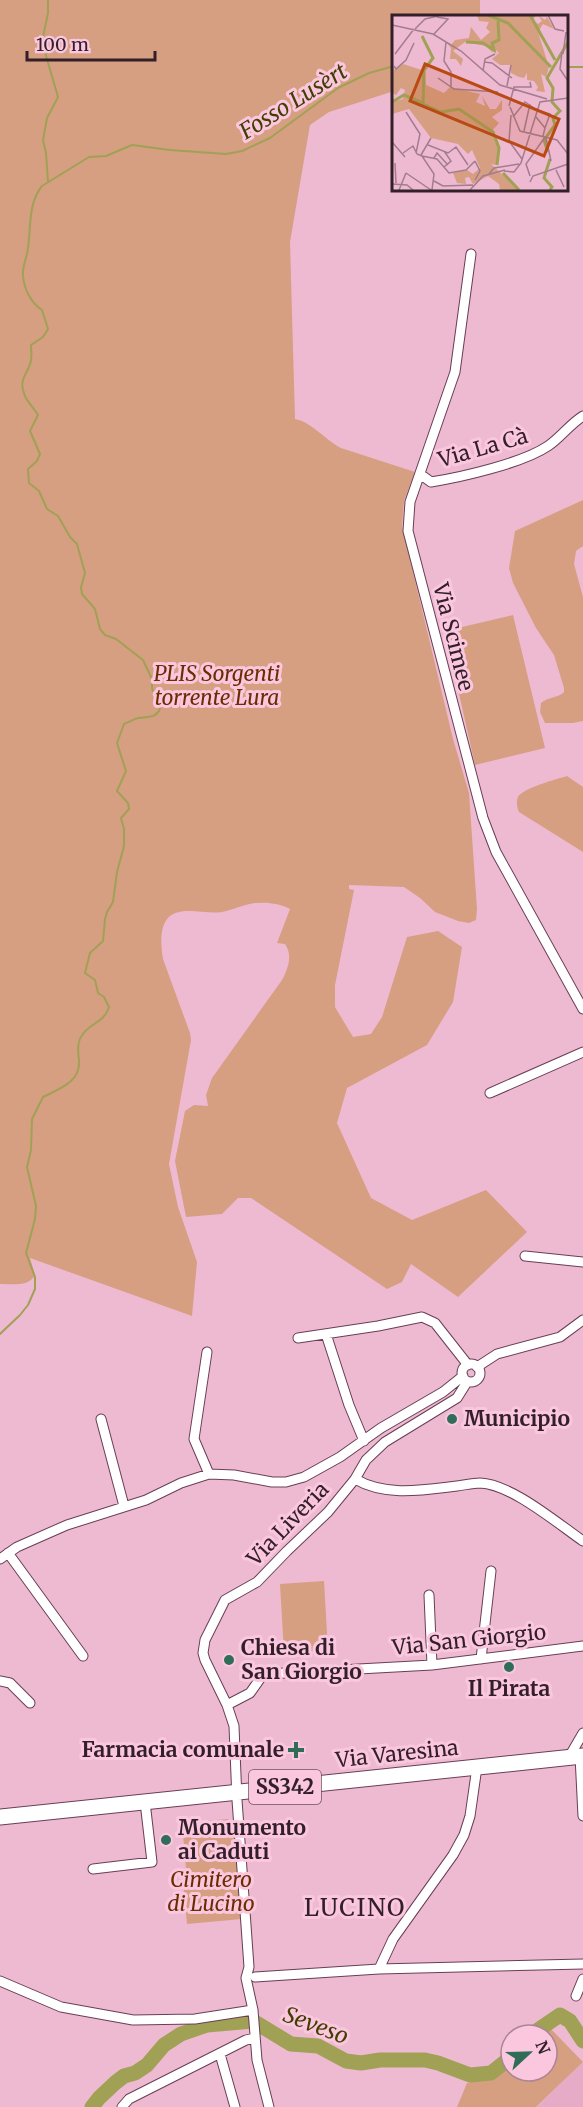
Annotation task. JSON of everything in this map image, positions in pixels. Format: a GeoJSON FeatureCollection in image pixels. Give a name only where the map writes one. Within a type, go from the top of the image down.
{"type":"FeatureCollection","features":[{"type":"Feature","properties":{"kind":"main road","name":"Via Varesina"},"geometry":{"type":"LineString","coordinates":[[0,1817],[577,1756]]}},
{"type":"Feature","properties":{"kind":"street","name":"Via Scimee"},"geometry":{"type":"LineString","coordinates":[[471,254],[455,372],[410,502],[408,531],[476,800],[496,852],[583,1010]]}},
{"type":"Feature","properties":{"kind":"street","name":"Via La Cà"},"geometry":{"type":"LineString","coordinates":[[420,474],[432,482],[519,460],[550,445],[583,416]]}},
{"type":"Feature","properties":{"kind":"street"},"geometry":{"type":"LineString","coordinates":[[490,1093],[583,1052]]}},
{"type":"Feature","properties":{"kind":"street"},"geometry":{"type":"LineString","coordinates":[[525,1256],[583,1262]]}},
{"type":"Feature","properties":{"kind":"street"},"geometry":{"type":"LineString","coordinates":[[298,1338],[422,1317],[435,1323],[473,1366],[480,1371],[479,1378],[473,1382],[465,1379],[462,1371],[473,1366],[497,1354],[560,1337],[583,1320]]}},
{"type":"Feature","properties":{"kind":"street"},"geometry":{"type":"LineString","coordinates":[[326,1334],[349,1405],[364,1441]]}},
{"type":"Feature","properties":{"kind":"street"},"geometry":{"type":"LineString","coordinates":[[207,1352],[194,1439],[209,1474]]}},
{"type":"Feature","properties":{"kind":"street"},"geometry":{"type":"LineString","coordinates":[[83,1656],[3,1555],[17,1546],[67,1525],[146,1500],[189,1479],[209,1474],[286,1482],[304,1477],[340,1457],[381,1428],[465,1379]]}},
{"type":"Feature","properties":{"kind":"street","name":"Via Liveria"},"geometry":{"type":"LineString","coordinates":[[253,2013],[246,1978],[249,1967],[234,1726],[203,1653],[205,1640],[225,1600],[258,1582],[328,1512],[355,1479],[366,1460],[385,1442],[457,1398],[465,1379]]}},
{"type":"Feature","properties":{"kind":"street"},"geometry":{"type":"LineString","coordinates":[[101,1419],[124,1506]]}},
{"type":"Feature","properties":{"kind":"street"},"geometry":{"type":"LineString","coordinates":[[355,1479],[383,1491],[420,1490],[481,1483],[505,1488],[583,1540]]}},
{"type":"Feature","properties":{"kind":"street"},"geometry":{"type":"LineString","coordinates":[[481,1659],[491,1571]]}},
{"type":"Feature","properties":{"kind":"street"},"geometry":{"type":"LineString","coordinates":[[429,1595],[432,1665]]}},
{"type":"Feature","properties":{"kind":"street","name":"Via San Giorgio"},"geometry":{"type":"LineString","coordinates":[[227,1705],[250,1693],[262,1676],[267,1674],[432,1665],[583,1646]]}},
{"type":"Feature","properties":{"kind":"street"},"geometry":{"type":"LineString","coordinates":[[0,1681],[10,1683],[30,1703]]}},
{"type":"Feature","properties":{"kind":"street"},"geometry":{"type":"LineString","coordinates":[[583,1733],[577,1756],[583,1816]]}},
{"type":"Feature","properties":{"kind":"street"},"geometry":{"type":"LineString","coordinates":[[379,1969],[393,1939],[453,1855],[464,1834],[470,1815],[477,1767]]}},
{"type":"Feature","properties":{"kind":"street"},"geometry":{"type":"LineString","coordinates":[[93,1869],[152,1862],[145,1802]]}},
{"type":"Feature","properties":{"kind":"street"},"geometry":{"type":"LineString","coordinates":[[255,1977],[379,1969],[583,1964]]}},
{"type":"Feature","properties":{"kind":"street"},"geometry":{"type":"LineString","coordinates":[[249,1967],[255,1977],[253,2013],[259,2071],[269,2107]]}},
{"type":"Feature","properties":{"kind":"street"},"geometry":{"type":"LineString","coordinates":[[576,1996],[583,1979]]}},
{"type":"Feature","properties":{"kind":"street"},"geometry":{"type":"LineString","coordinates":[[0,1982],[61,2007],[133,2020],[195,2019],[253,2013]]}},
{"type":"Feature","properties":{"kind":"street"},"geometry":{"type":"LineString","coordinates":[[122,2107],[129,2099],[255,2036]]}},
{"type":"Feature","properties":{"kind":"street"},"geometry":{"type":"LineString","coordinates":[[220,2054],[235,2107]]}},
{"type":"Feature","properties":{"kind":"shaded area"},"geometry":{"type":"Polygon","coordinates":[[[583,2062],[583,2107],[537,2107],[583,2062]]]}},
{"type":"Feature","properties":{"kind":"green space","name":"PLIS Sorgenti torrente Lura"},"geometry":{"type":"Polygon","coordinates":[[[0,0],[480,0],[480,15],[392,15],[392,92],[329,112],[310,125],[290,242],[295,419],[313,427],[341,448],[415,472],[404,501],[402,526],[453,739],[469,793],[477,909],[476,920],[469,923],[458,921],[435,912],[404,887],[349,885],[349,889],[354,890],[335,985],[335,1007],[353,1037],[371,1034],[382,1017],[407,937],[438,931],[462,947],[453,1002],[427,1045],[347,1088],[337,1123],[371,1198],[412,1220],[486,1190],[527,1232],[458,1297],[411,1264],[402,1282],[387,1289],[251,1198],[238,1198],[222,1214],[186,1217],[175,1161],[185,1111],[194,1105],[208,1106],[206,1095],[212,1078],[282,980],[288,967],[287,948],[285,944],[277,943],[290,909],[279,905],[254,903],[216,913],[179,912],[168,918],[162,932],[163,959],[191,1040],[169,1164],[178,1207],[197,1262],[192,1316],[30,1258],[35,1275],[32,1279],[20,1284],[0,1284],[0,0]]]}},
{"type":"Feature","properties":{"kind":"green space"},"geometry":{"type":"Polygon","coordinates":[[[583,500],[583,546],[576,551],[574,564],[583,597],[583,721],[545,723],[540,712],[541,703],[562,694],[564,688],[554,655],[536,628],[513,583],[509,568],[515,531],[583,500]]]}},
{"type":"Feature","properties":{"kind":"green space"},"geometry":{"type":"Polygon","coordinates":[[[513,615],[545,748],[475,765],[445,631],[513,615]]]}},
{"type":"Feature","properties":{"kind":"green space"},"geometry":{"type":"Polygon","coordinates":[[[567,776],[583,787],[583,852],[519,812],[517,806],[518,797],[526,790],[567,776]]]}},
{"type":"Feature","properties":{"kind":"green space"},"geometry":{"type":"Polygon","coordinates":[[[324,1581],[328,1650],[284,1653],[280,1584],[324,1581]]]}},
{"type":"Feature","properties":{"kind":"green space","name":"Cimitero di Lucino"},"geometry":{"type":"Polygon","coordinates":[[[228,1819],[234,1827],[242,1919],[187,1924],[183,1881],[187,1880],[182,1823],[228,1819]]]}},
{"type":"Feature","properties":{"kind":"green space"},"geometry":{"type":"Polygon","coordinates":[[[559,2037],[583,2062],[536,2107],[457,2107],[467,2083],[492,2078],[499,2072],[499,2083],[559,2083],[559,2037]]]}},
{"type":"Feature","properties":{"kind":"waterway"},"geometry":{"type":"LineString","coordinates":[[48,0],[48,13],[42,42],[58,97],[47,118],[43,140],[48,182]]}},
{"type":"Feature","properties":{"kind":"waterway","name":"Fosso Lusèrt"},"geometry":{"type":"LineString","coordinates":[[0,1334],[28,1305],[35,1289],[35,1277],[26,1253],[36,1206],[27,1167],[31,1150],[32,1119],[43,1097],[62,1088],[73,1079],[79,1068],[80,1039],[84,1032],[103,1017],[109,1007],[104,997],[98,993],[95,980],[85,973],[90,953],[103,941],[105,919],[113,902],[117,872],[124,846],[124,829],[121,818],[129,809],[128,803],[117,791],[126,771],[117,743],[124,724],[138,718],[154,716],[160,709],[152,688],[152,679],[143,660],[116,639],[105,635],[100,629],[95,609],[82,594],[81,587],[85,573],[77,544],[70,537],[58,516],[47,509],[39,491],[29,483],[28,469],[37,461],[40,454],[30,431],[38,415],[26,399],[22,385],[30,365],[31,345],[43,337],[48,329],[42,310],[31,300],[23,276],[34,200],[42,186],[89,157],[106,156],[132,145],[226,154],[242,151],[270,138],[338,88],[369,73],[392,67]]}},
{"type":"Feature","properties":{"kind":"waterway","name":"Fosso Lusèrt"},"geometry":{"type":"LineString","coordinates":[[568,67],[583,67]]}},
{"type":"Feature","properties":{"kind":"waterway","name":"Seveso"},"geometry":{"type":"LineString","coordinates":[[548,2023],[560,2015],[570,2021],[583,2041]]}},
{"type":"Feature","properties":{"kind":"waterway","name":"Seveso"},"geometry":{"type":"LineString","coordinates":[[92,2107],[124,2076],[135,2073],[147,2065],[164,2045],[181,2034],[207,2025],[253,2021],[291,2044],[318,2046],[346,2061],[361,2063],[380,2060],[425,2060],[470,2075],[491,2073],[499,2067]]}},
{"type":"Feature","properties":{"kind":"place","name":"Municipio"},"geometry":{"type":"Point","coordinates":[452,1419]}},
{"type":"Feature","properties":{"kind":"place","name":"Chiesa di San Giorgio"},"geometry":{"type":"Point","coordinates":[229,1660]}},
{"type":"Feature","properties":{"kind":"place","name":"Il Pirata"},"geometry":{"type":"Point","coordinates":[509,1667]}},
{"type":"Feature","properties":{"kind":"place","name":"Farmacia comunale"},"geometry":{"type":"Point","coordinates":[296,1750]}},
{"type":"Feature","properties":{"kind":"place","name":"Monumento ai Caduti"},"geometry":{"type":"Point","coordinates":[166,1840]}},
{"type":"Feature","properties":{"kind":"district","name":"LUCINO"},"geometry":{"type":"Point","coordinates":[355,1908]}}]}
